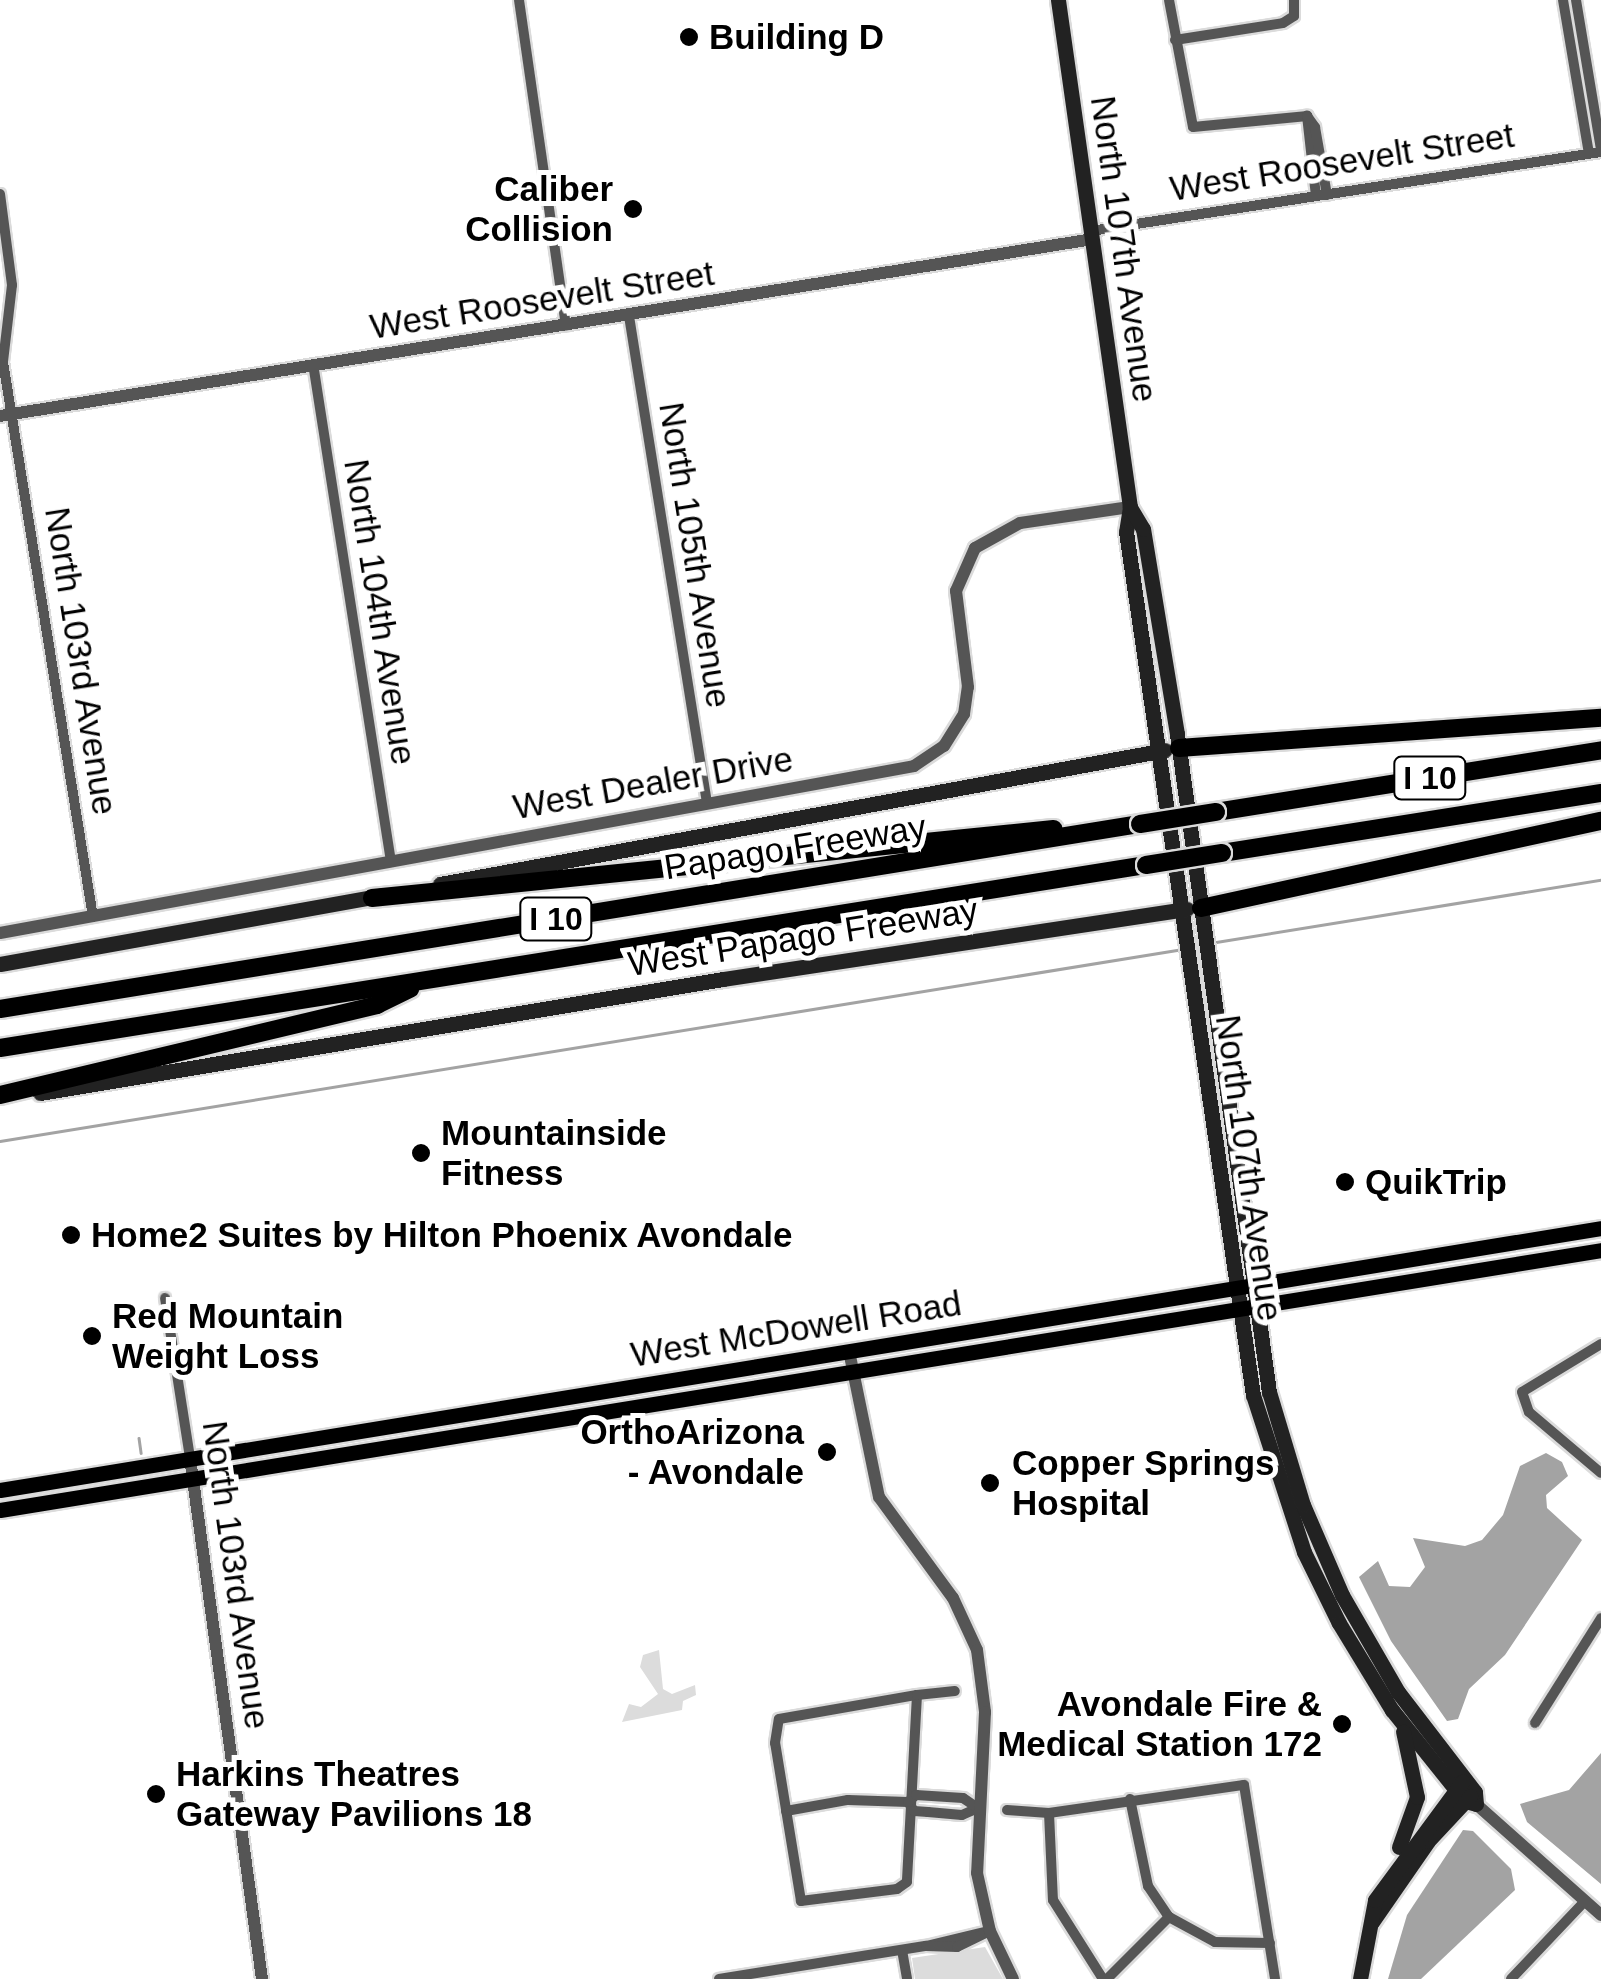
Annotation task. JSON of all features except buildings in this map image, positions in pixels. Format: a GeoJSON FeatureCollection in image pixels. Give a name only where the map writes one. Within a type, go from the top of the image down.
{"type":"FeatureCollection","features":[{"type":"Feature","properties":{"kind":"highway"},"geometry":{"type":"LineString","coordinates":[[1179,748],[1601,718]]}},
{"type":"Feature","properties":{"kind":"highway","name":"Papago Freeway"},"geometry":{"type":"LineString","coordinates":[[1,1009],[1601,750]]}},
{"type":"Feature","properties":{"kind":"highway","name":"Papago Freeway"},"geometry":{"type":"LineString","coordinates":[[0,1048],[1601,792]]}},
{"type":"Feature","properties":{"kind":"highway"},"geometry":{"type":"LineString","coordinates":[[1201,908],[1601,822]]}},
{"type":"Feature","properties":{"kind":"highway"},"geometry":{"type":"LineString","coordinates":[[372,898],[1012,829],[1109,829]]}},
{"type":"Feature","properties":{"kind":"highway"},"geometry":{"type":"LineString","coordinates":[[0,1097],[376,1005],[427,980]]}},
{"type":"Feature","properties":{"kind":"main road","name":"North 107th Avenue"},"geometry":{"type":"LineString","coordinates":[[1058,0],[1130,508],[1126,532],[1157,751],[1235,1285],[1261,1428],[1293,1523],[1376,1672],[1467,1792]]}},
{"type":"Feature","properties":{"kind":"main road","name":"North 107th Avenue"},"geometry":{"type":"LineString","coordinates":[[1130,508],[1143,529],[1179,748],[1269,1392],[1303,1505],[1392,1710],[1467,1792]]}},
{"type":"Feature","properties":{"kind":"main road"},"geometry":{"type":"LineString","coordinates":[[0,964],[1179,748]]}},
{"type":"Feature","properties":{"kind":"main road","name":"West Papago Freeway"},"geometry":{"type":"LineString","coordinates":[[0,1097],[1201,908]]}},
{"type":"Feature","properties":{"kind":"main road"},"geometry":{"type":"LineString","coordinates":[[1197,1015],[1205,1020],[1220,1099],[1230,1110]]}},
{"type":"Feature","properties":{"kind":"main road"},"geometry":{"type":"LineString","coordinates":[[1211,1114],[1221,1120],[1238,1174]]}},
{"type":"Feature","properties":{"kind":"main road","name":"West McDowell Road"},"geometry":{"type":"LineString","coordinates":[[2,1499],[63,1489],[98,1474],[190,1458],[1601,1228]]}},
{"type":"Feature","properties":{"kind":"main road","name":"West McDowell Road"},"geometry":{"type":"LineString","coordinates":[[2,1499],[193,1478],[1601,1250]]}},
{"type":"Feature","properties":{"kind":"main road"},"geometry":{"type":"LineString","coordinates":[[1360,1979],[1372,1922],[1417,1797],[1413,1755],[1392,1710]]}},
{"type":"Feature","properties":{"kind":"main road"},"geometry":{"type":"LineString","coordinates":[[1386,1878],[1467,1792]]}},
{"type":"Feature","properties":{"kind":"main road"},"geometry":{"type":"LineString","coordinates":[[1372,1922],[1467,1792]]}},
{"type":"Feature","properties":{"kind":"street"},"geometry":{"type":"LineString","coordinates":[[519,0],[566,326]]}},
{"type":"Feature","properties":{"kind":"street"},"geometry":{"type":"LineString","coordinates":[[1169,0],[1192,127],[1307,116],[1321,196]]}},
{"type":"Feature","properties":{"kind":"street"},"geometry":{"type":"LineString","coordinates":[[1176,40],[1294,16],[1294,0]]}},
{"type":"Feature","properties":{"kind":"street"},"geometry":{"type":"LineString","coordinates":[[1563,0],[1597,152]]}},
{"type":"Feature","properties":{"kind":"street"},"geometry":{"type":"LineString","coordinates":[[1576,0],[1597,152]]}},
{"type":"Feature","properties":{"kind":"street"},"geometry":{"type":"LineString","coordinates":[[1567,28],[1580,26]]}},
{"type":"Feature","properties":{"kind":"street","name":"West Roosevelt Street"},"geometry":{"type":"LineString","coordinates":[[5,416],[314,370],[1597,152]]}},
{"type":"Feature","properties":{"kind":"street","name":"North 103rd Avenue"},"geometry":{"type":"LineString","coordinates":[[0,194],[11,273],[2,342],[5,416],[93,917]]}},
{"type":"Feature","properties":{"kind":"street","name":"North 105th Avenue"},"geometry":{"type":"LineString","coordinates":[[628,316],[707,803]]}},
{"type":"Feature","properties":{"kind":"street","name":"North 104th Avenue"},"geometry":{"type":"LineString","coordinates":[[314,370],[391,862]]}},
{"type":"Feature","properties":{"kind":"street","name":"West Dealer Drive"},"geometry":{"type":"LineString","coordinates":[[0,933],[890,772],[934,755],[964,714],[968,687],[956,591],[975,548],[1020,523],[1130,508]]}},
{"type":"Feature","properties":{"kind":"street","name":"North 103rd Avenue"},"geometry":{"type":"LineString","coordinates":[[165,1298],[262,1979]]}},
{"type":"Feature","properties":{"kind":"street"},"geometry":{"type":"LineString","coordinates":[[1601,1344],[1522,1392],[1528,1412],[1601,1473]]}},
{"type":"Feature","properties":{"kind":"street"},"geometry":{"type":"LineString","coordinates":[[849,1350],[879,1497],[959,1608],[977,1650],[986,1712],[978,1808],[978,1873],[990,1931],[1013,1979]]}},
{"type":"Feature","properties":{"kind":"street"},"geometry":{"type":"LineString","coordinates":[[1536,1723],[1601,1618]]}},
{"type":"Feature","properties":{"kind":"street"},"geometry":{"type":"LineString","coordinates":[[917,1695],[908,1802],[907,1882],[897,1890],[802,1901],[775,1743],[779,1719],[917,1695],[955,1691]]}},
{"type":"Feature","properties":{"kind":"street"},"geometry":{"type":"LineString","coordinates":[[1007,1810],[1049,1813],[1244,1784],[1274,1979]]}},
{"type":"Feature","properties":{"kind":"street"},"geometry":{"type":"LineString","coordinates":[[1467,1792],[1601,1914]]}},
{"type":"Feature","properties":{"kind":"street"},"geometry":{"type":"LineString","coordinates":[[786,1811],[848,1800],[908,1802],[916,1794],[939,1796],[978,1808]]}},
{"type":"Feature","properties":{"kind":"street"},"geometry":{"type":"LineString","coordinates":[[938,1813],[939,1796]]}},
{"type":"Feature","properties":{"kind":"street"},"geometry":{"type":"LineString","coordinates":[[1130,1799],[1148,1886],[1169,1916],[1215,1942],[1270,1943]]}},
{"type":"Feature","properties":{"kind":"street"},"geometry":{"type":"LineString","coordinates":[[908,1802],[914,1811],[938,1813],[978,1808]]}},
{"type":"Feature","properties":{"kind":"street"},"geometry":{"type":"LineString","coordinates":[[1049,1813],[1053,1900],[1105,1979],[1169,1916]]}},
{"type":"Feature","properties":{"kind":"street"},"geometry":{"type":"LineString","coordinates":[[1511,1979],[1584,1902]]}},
{"type":"Feature","properties":{"kind":"street"},"geometry":{"type":"LineString","coordinates":[[719,1979],[926,1946],[990,1931]]}},
{"type":"Feature","properties":{"kind":"street"},"geometry":{"type":"LineString","coordinates":[[902,1950],[907,1979]]}},
{"type":"Feature","properties":{"kind":"shaded area"},"geometry":{"type":"Polygon","coordinates":[[[1546,1453],[1562,1462],[1568,1476],[1546,1495],[1547,1508],[1582,1540],[1505,1655],[1469,1689],[1458,1719],[1447,1721],[1391,1641],[1359,1577],[1378,1561],[1389,1586],[1410,1587],[1425,1567],[1413,1538],[1465,1546],[1482,1540],[1503,1515],[1520,1466],[1546,1453]]]}},
{"type":"Feature","properties":{"kind":"shaded area"},"geometry":{"type":"Polygon","coordinates":[[[659,1650],[663,1689],[672,1694],[695,1685],[696,1695],[683,1701],[682,1710],[622,1722],[629,1704],[641,1707],[658,1694],[640,1667],[643,1655],[659,1650]]]}},
{"type":"Feature","properties":{"kind":"shaded area"},"geometry":{"type":"Polygon","coordinates":[[[1601,1753],[1601,1884],[1527,1822],[1520,1804],[1569,1790],[1601,1753]]]}},
{"type":"Feature","properties":{"kind":"shaded area"},"geometry":{"type":"Polygon","coordinates":[[[1463,1830],[1473,1831],[1511,1869],[1515,1890],[1421,1979],[1388,1979],[1407,1915],[1463,1830]]]}},
{"type":"Feature","properties":{"kind":"shaded area"},"geometry":{"type":"Polygon","coordinates":[[[985,1947],[1003,1979],[915,1979],[912,1958],[985,1947]]]}},
{"type":"Feature","properties":{"kind":"waterway"},"geometry":{"type":"LineString","coordinates":[[1129,352],[1141,352]]}},
{"type":"Feature","properties":{"kind":"waterway"},"geometry":{"type":"LineString","coordinates":[[1210,943],[1601,880]]}},
{"type":"Feature","properties":{"kind":"waterway"},"geometry":{"type":"LineString","coordinates":[[0,1141],[1183,949]]}},
{"type":"Feature","properties":{"kind":"waterway"},"geometry":{"type":"LineString","coordinates":[[139,1438],[141,1453]]}},
{"type":"Feature","properties":{"kind":"place","name":"Building D"},"geometry":{"type":"Point","coordinates":[689,37]}},
{"type":"Feature","properties":{"kind":"place","name":"Caliber Collision"},"geometry":{"type":"Point","coordinates":[633,209]}},
{"type":"Feature","properties":{"kind":"place","name":"Mountainside Fitness"},"geometry":{"type":"Point","coordinates":[421,1153]}},
{"type":"Feature","properties":{"kind":"place","name":"QuikTrip"},"geometry":{"type":"Point","coordinates":[1345,1182]}},
{"type":"Feature","properties":{"kind":"place","name":"Home2 Suites by Hilton Phoenix Avondale"},"geometry":{"type":"Point","coordinates":[71,1235]}},
{"type":"Feature","properties":{"kind":"place","name":"Red Mountain Weight Loss"},"geometry":{"type":"Point","coordinates":[92,1336]}},
{"type":"Feature","properties":{"kind":"place","name":"OrthoArizona - Avondale"},"geometry":{"type":"Point","coordinates":[827,1452]}},
{"type":"Feature","properties":{"kind":"place","name":"Copper Springs Hospital"},"geometry":{"type":"Point","coordinates":[990,1483]}},
{"type":"Feature","properties":{"kind":"place","name":"Avondale Fire & Medical Station 172"},"geometry":{"type":"Point","coordinates":[1342,1724]}},
{"type":"Feature","properties":{"kind":"place","name":"Harkins Theatres Gateway Pavilions 18"},"geometry":{"type":"Point","coordinates":[156,1794]}}]}
